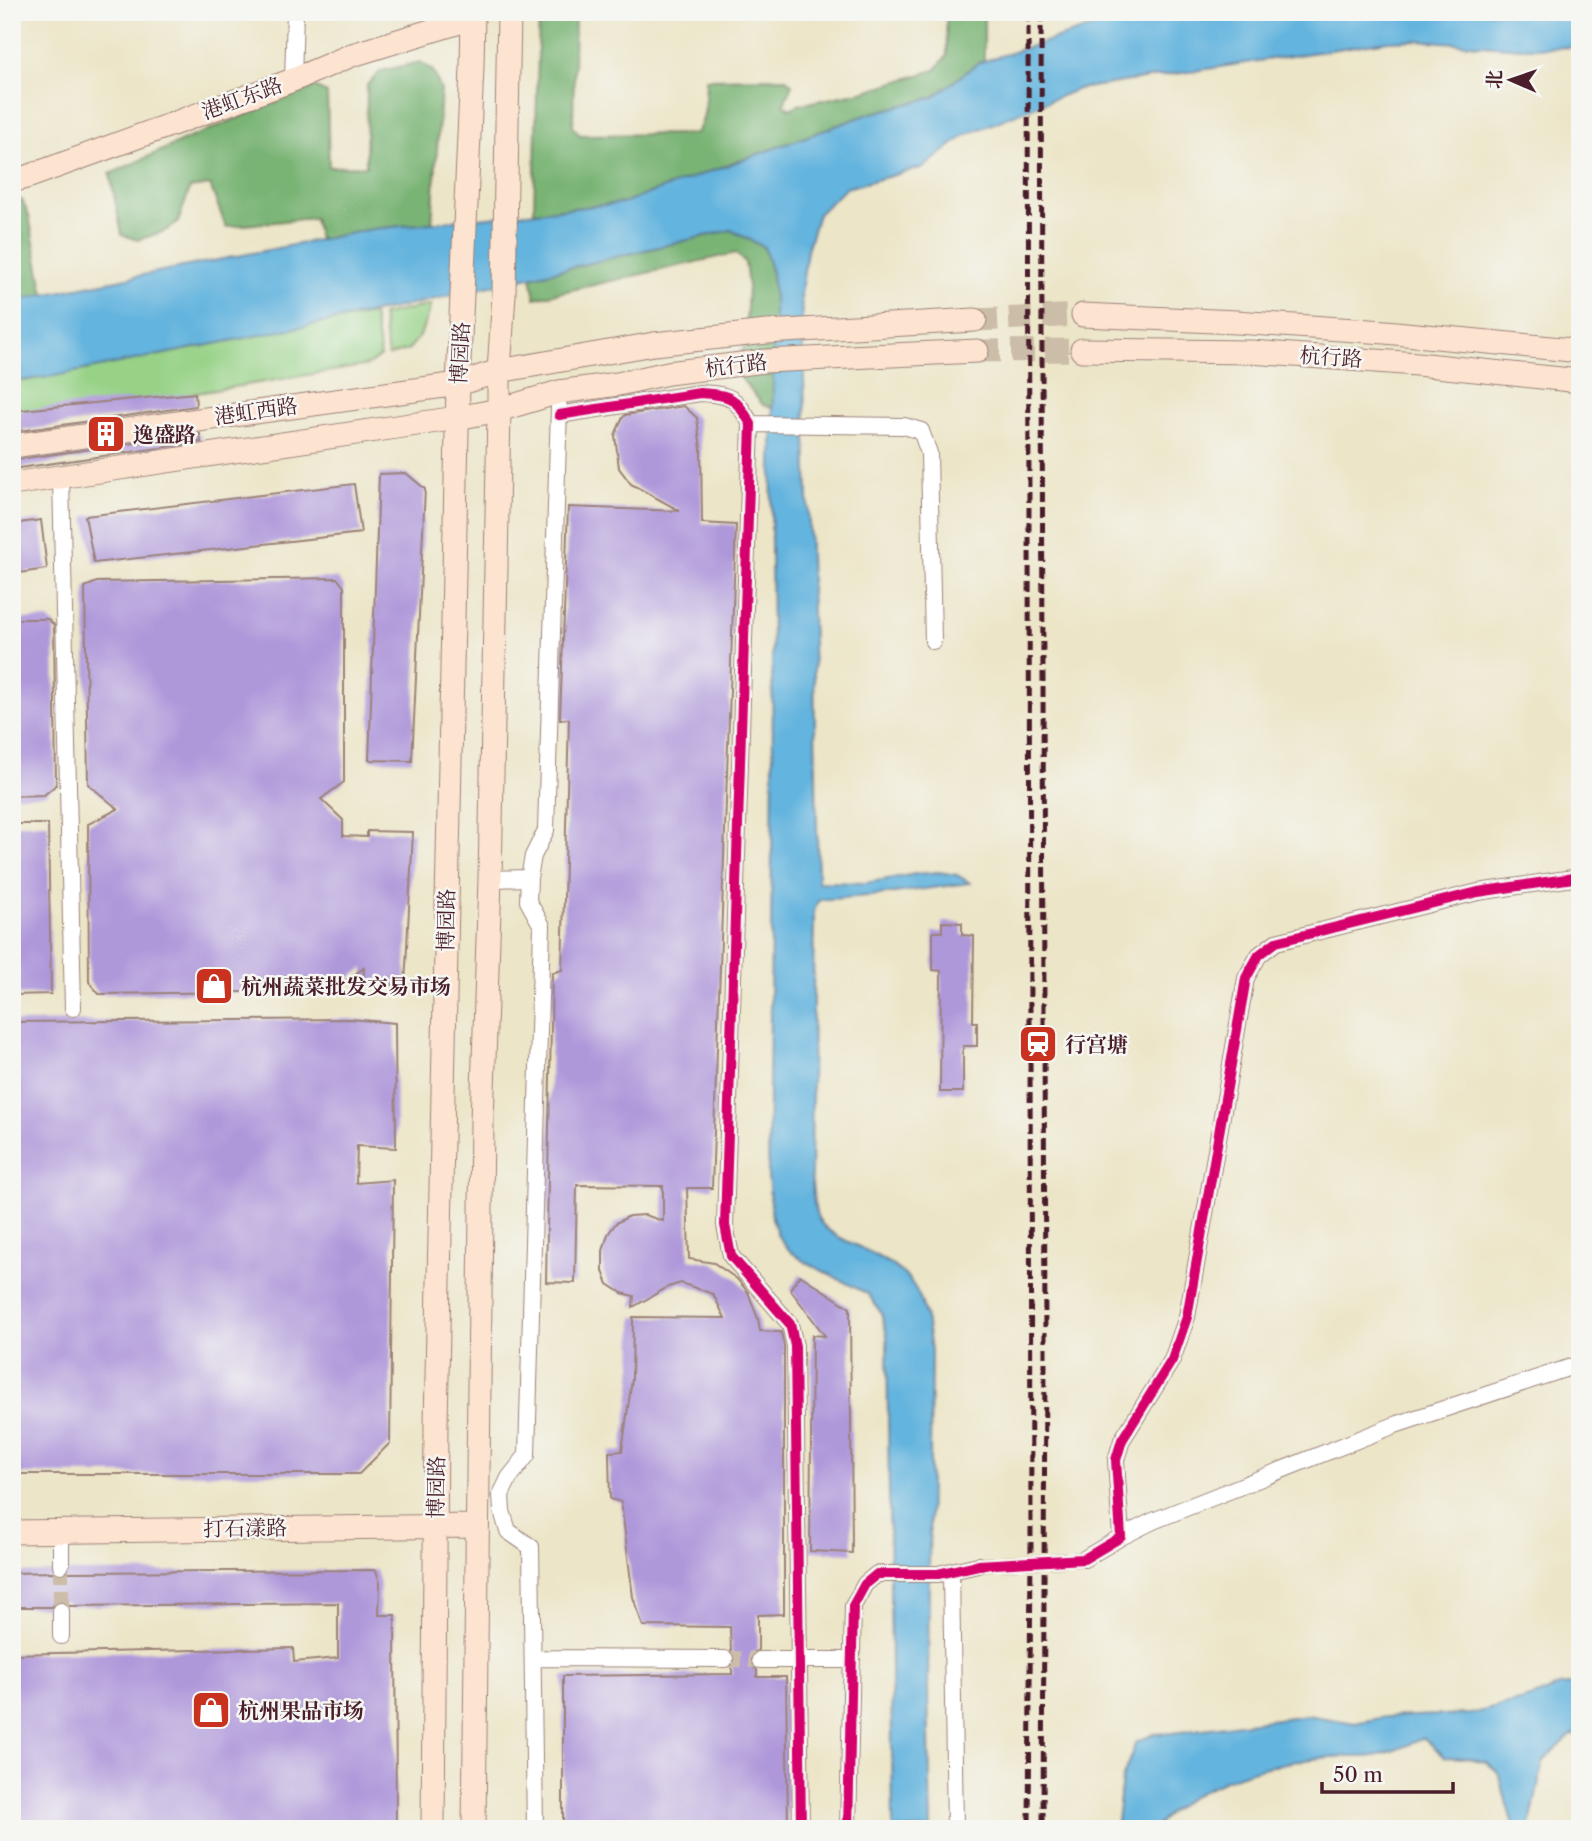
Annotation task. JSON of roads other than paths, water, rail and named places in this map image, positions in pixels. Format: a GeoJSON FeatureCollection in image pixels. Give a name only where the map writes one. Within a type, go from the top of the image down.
{"type":"FeatureCollection","features":[{"type":"Feature","properties":{"kind":"main road","name":"博园路"},"geometry":{"type":"LineString","coordinates":[[474,1829],[482,1121],[490,879],[499,371],[505,294],[509,12]]}},
{"type":"Feature","properties":{"kind":"main road","name":"港虹东路"},"geometry":{"type":"LineString","coordinates":[[12,181],[293,80],[352,55],[473,15]]}},
{"type":"Feature","properties":{"kind":"main road","name":"博园路"},"geometry":{"type":"LineString","coordinates":[[433,1829],[435,1525],[457,418],[473,15]]}},
{"type":"Feature","properties":{"kind":"main road","name":"杭行路"},"geometry":{"type":"LineString","coordinates":[[1083,315],[1385,332],[1572,350]]}},
{"type":"Feature","properties":{"kind":"main road","name":"杭行路"},"geometry":{"type":"LineString","coordinates":[[499,371],[654,344],[767,332],[975,320]]}},
{"type":"Feature","properties":{"kind":"main road","name":"杭行路"},"geometry":{"type":"LineString","coordinates":[[1082,350],[1251,352],[1417,363],[1580,381]]}},
{"type":"Feature","properties":{"kind":"main road","name":"杭行路"},"geometry":{"type":"LineString","coordinates":[[499,410],[559,403],[618,384],[668,373],[765,361],[976,351]]}},
{"type":"Feature","properties":{"kind":"main road","name":"港虹西路"},"geometry":{"type":"LineString","coordinates":[[12,446],[458,384],[499,371]]}},
{"type":"Feature","properties":{"kind":"main road","name":"港虹西路"},"geometry":{"type":"LineString","coordinates":[[12,484],[499,410]]}},
{"type":"Feature","properties":{"kind":"main road","name":"打石漾路"},"geometry":{"type":"LineString","coordinates":[[12,1532],[477,1526]]}},
{"type":"Feature","properties":{"kind":"street"},"geometry":{"type":"LineString","coordinates":[[293,80],[295,12]]}},
{"type":"Feature","properties":{"kind":"street"},"geometry":{"type":"LineString","coordinates":[[535,1829],[531,1547],[508,1531],[501,1495],[509,1478],[527,1455],[542,926],[528,901],[533,856],[546,830],[559,403],[700,393],[722,394],[738,403],[751,424],[725,1225],[731,1256],[790,1324],[795,1346],[801,1829]]}},
{"type":"Feature","properties":{"kind":"street"},"geometry":{"type":"LineString","coordinates":[[751,424],[904,426],[921,431],[929,453],[933,640]]}},
{"type":"Feature","properties":{"kind":"street"},"geometry":{"type":"LineString","coordinates":[[61,477],[73,1008]]}},
{"type":"Feature","properties":{"kind":"street"},"geometry":{"type":"LineString","coordinates":[[1121,1537],[1116,1460],[1122,1440],[1172,1360],[1187,1317],[1246,978],[1259,955],[1276,942],[1464,895],[1580,877]]}},
{"type":"Feature","properties":{"kind":"street"},"geometry":{"type":"LineString","coordinates":[[490,879],[529,878]]}},
{"type":"Feature","properties":{"kind":"street"},"geometry":{"type":"LineString","coordinates":[[1084,1559],[1153,1521],[1395,1425],[1580,1364]]}},
{"type":"Feature","properties":{"kind":"street"},"geometry":{"type":"LineString","coordinates":[[477,1501],[501,1495]]}},
{"type":"Feature","properties":{"kind":"street"},"geometry":{"type":"LineString","coordinates":[[61,1531],[61,1565]]}},
{"type":"Feature","properties":{"kind":"street"},"geometry":{"type":"LineString","coordinates":[[848,1829],[853,1606],[865,1584],[877,1574],[944,1573],[978,1565]]}},
{"type":"Feature","properties":{"kind":"street"},"geometry":{"type":"LineString","coordinates":[[944,1573],[955,1829]]}},
{"type":"Feature","properties":{"kind":"street"},"geometry":{"type":"LineString","coordinates":[[61,1611],[61,1636]]}},
{"type":"Feature","properties":{"kind":"street"},"geometry":{"type":"LineString","coordinates":[[533,1658],[725,1659]]}},
{"type":"Feature","properties":{"kind":"street"},"geometry":{"type":"LineString","coordinates":[[760,1660],[852,1660]]}},
{"type":"Feature","properties":{"kind":"water"},"geometry":{"type":"Polygon","coordinates":[[[1164,12],[1580,12],[1580,47],[1522,48],[1416,40],[1388,41],[1078,89],[965,135],[924,167],[846,188],[818,214],[807,250],[801,293],[818,882],[865,883],[938,872],[957,875],[970,883],[819,900],[814,910],[811,1176],[816,1214],[821,1223],[838,1237],[890,1264],[912,1283],[924,1309],[931,1350],[928,1688],[931,1829],[893,1829],[887,1335],[881,1313],[868,1294],[805,1262],[790,1251],[778,1236],[772,1218],[768,1176],[773,767],[771,543],[774,299],[772,273],[764,247],[731,230],[405,306],[49,377],[12,382],[12,301],[373,229],[623,203],[869,114],[934,97],[978,63],[1086,29],[1164,12]]]}},
{"type":"Feature","properties":{"kind":"water"},"geometry":{"type":"Polygon","coordinates":[[[1580,1684],[1580,1733],[1571,1735],[1543,1762],[1529,1829],[1514,1829],[1498,1772],[1486,1762],[1445,1757],[1424,1738],[1379,1755],[1309,1759],[1247,1772],[1190,1798],[1163,1818],[1155,1829],[1116,1829],[1122,1779],[1136,1742],[1154,1734],[1307,1715],[1355,1723],[1385,1717],[1471,1714],[1534,1697],[1559,1686],[1580,1684]]]}},
{"type":"Feature","properties":{"kind":"tunnel"},"geometry":{"type":"LineString","coordinates":[[975,320],[1083,315]]}},
{"type":"Feature","properties":{"kind":"tunnel"},"geometry":{"type":"LineString","coordinates":[[977,351],[1082,350]]}},
{"type":"Feature","properties":{"kind":"tunnel"},"geometry":{"type":"LineString","coordinates":[[978,1565],[1084,1559]]}},
{"type":"Feature","properties":{"kind":"tunnel"},"geometry":{"type":"LineString","coordinates":[[61,1565],[61,1611]]}},
{"type":"Feature","properties":{"kind":"tunnel"},"geometry":{"type":"LineString","coordinates":[[725,1659],[760,1660]]}},
{"type":"Feature","properties":{"kind":"railway"},"geometry":{"type":"LineString","coordinates":[[1028,12],[1031,1547],[1029,1829]]}},
{"type":"Feature","properties":{"kind":"railway"},"geometry":{"type":"LineString","coordinates":[[1041,12],[1045,1351],[1043,1829]]}},
{"type":"Feature","properties":{"kind":"place","name":"逸盛路"},"geometry":{"type":"Point","coordinates":[106,434]}},
{"type":"Feature","properties":{"kind":"place","name":"杭州蔬菜批发交易市场"},"geometry":{"type":"Point","coordinates":[214,986]}},
{"type":"Feature","properties":{"kind":"place","name":"行宫塘"},"geometry":{"type":"Point","coordinates":[1038,1044]}},
{"type":"Feature","properties":{"kind":"place","name":"杭州果品市场"},"geometry":{"type":"Point","coordinates":[211,1710]}}]}
